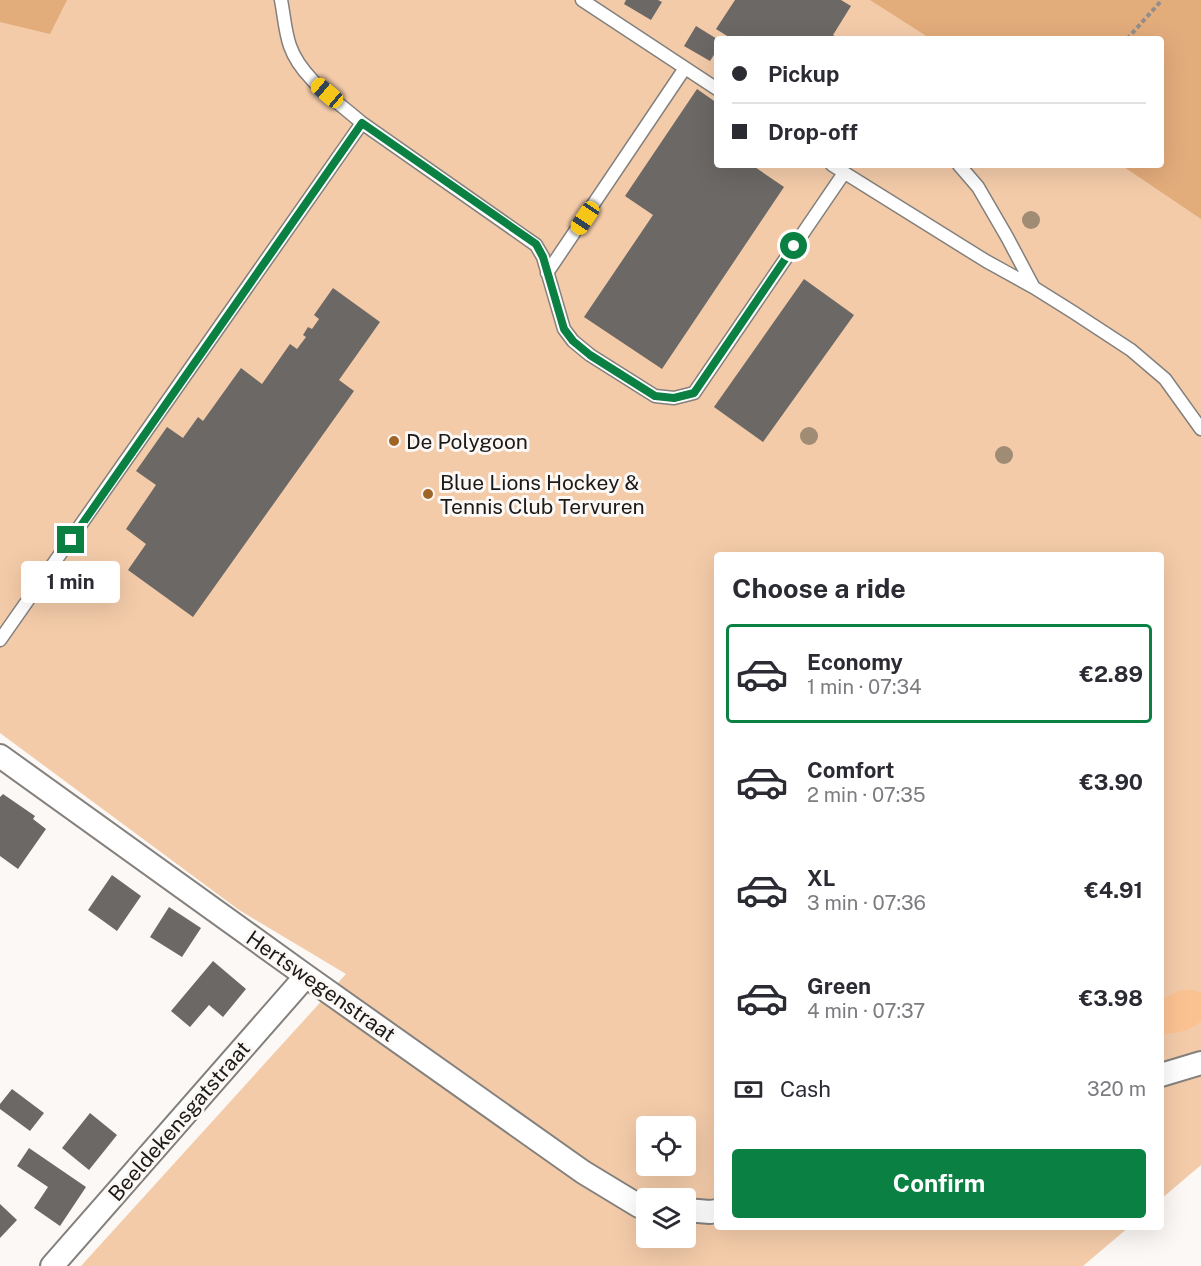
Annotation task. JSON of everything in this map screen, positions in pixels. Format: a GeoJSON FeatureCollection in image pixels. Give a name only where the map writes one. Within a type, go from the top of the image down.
{"type":"FeatureCollection","features":[{"type":"Feature","properties":{"kind":"street","name":"Hertswegenstraat"},"geometry":{"type":"LineString","coordinates":[[0,756],[583,1172],[636,1204]]}},
{"type":"Feature","properties":{"kind":"street","name":"Beeldekensgatstraat"},"geometry":{"type":"LineString","coordinates":[[52,1266],[306,976]]}},
{"type":"Feature","properties":{"kind":"street"},"geometry":{"type":"LineString","coordinates":[[1164,1074],[1201,1063]]}},
{"type":"Feature","properties":{"kind":"street"},"geometry":{"type":"LineString","coordinates":[[696,1211],[714,1211]]}},
{"type":"Feature","properties":{"kind":"lane"},"geometry":{"type":"LineString","coordinates":[[281,0],[290,46],[298,63],[309,78],[362,123],[536,244],[543,257],[564,329],[573,341],[590,355],[655,396],[674,398],[694,393],[844,173]]}},
{"type":"Feature","properties":{"kind":"lane"},"geometry":{"type":"LineString","coordinates":[[582,0],[714,87]]}},
{"type":"Feature","properties":{"kind":"lane"},"geometry":{"type":"LineString","coordinates":[[547,273],[685,68]]}},
{"type":"Feature","properties":{"kind":"lane"},"geometry":{"type":"LineString","coordinates":[[0,640],[362,123]]}},
{"type":"Feature","properties":{"kind":"lane"},"geometry":{"type":"LineString","coordinates":[[836,168],[986,261],[1033,287],[1131,350],[1165,379],[1201,429]]}},
{"type":"Feature","properties":{"kind":"lane"},"geometry":{"type":"LineString","coordinates":[[962,168],[978,187],[1033,287]]}},
{"type":"Feature","properties":{"kind":"path"},"geometry":{"type":"LineString","coordinates":[[1130,36],[1162,0]]}},
{"type":"Feature","properties":{"kind":"shaded area"},"geometry":{"type":"Polygon","coordinates":[[[0,0],[1201,0],[1201,1165],[1164,1196],[1164,552],[714,552],[714,1230],[1125,1230],[1083,1266],[81,1266],[346,974],[239,910],[0,733],[0,0]]]}},
{"type":"Feature","properties":{"kind":"shaded area"},"geometry":{"type":"Polygon","coordinates":[[[0,0],[67,0],[50,34],[0,22],[0,0]]]}},
{"type":"Feature","properties":{"kind":"shaded area"},"geometry":{"type":"Polygon","coordinates":[[[870,0],[1201,0],[1201,219],[1125,168],[1164,168],[1164,36],[926,36],[870,0]]]}},
{"type":"Feature","properties":{"kind":"shaded area"},"geometry":{"type":"Polygon","coordinates":[[[1194,990],[1201,994],[1201,1021],[1192,1028],[1164,1034],[1164,998],[1178,991],[1194,990]]]}},
{"type":"Feature","properties":{"kind":"building"},"geometry":{"type":"Polygon","coordinates":[[[626,0],[662,2],[651,20],[624,4],[626,0]]]}},
{"type":"Feature","properties":{"kind":"building"},"geometry":{"type":"Polygon","coordinates":[[[735,0],[841,0],[851,6],[834,36],[727,36],[716,29],[735,0]]]}},
{"type":"Feature","properties":{"kind":"building"},"geometry":{"type":"Polygon","coordinates":[[[696,26],[714,37],[714,55],[710,61],[684,46],[696,26]]]}},
{"type":"Feature","properties":{"kind":"building"},"geometry":{"type":"Polygon","coordinates":[[[697,89],[714,101],[714,168],[756,168],[784,187],[662,369],[584,317],[653,215],[625,196],[697,89]]]}},
{"type":"Feature","properties":{"kind":"building"},"geometry":{"type":"Polygon","coordinates":[[[804,279],[854,315],[763,442],[714,407],[804,279]]]}},
{"type":"Feature","properties":{"kind":"building"},"geometry":{"type":"Polygon","coordinates":[[[333,288],[380,322],[339,380],[354,391],[193,617],[128,570],[146,544],[126,529],[156,485],[136,471],[167,427],[183,438],[198,417],[203,421],[241,368],[262,384],[290,344],[297,349],[306,337],[303,335],[308,327],[312,329],[319,319],[314,315],[333,288]]]}},
{"type":"Feature","properties":{"kind":"building"},"geometry":{"type":"Polygon","coordinates":[[[3,794],[35,816],[33,819],[46,829],[18,869],[0,856],[0,797],[3,794]]]}},
{"type":"Feature","properties":{"kind":"building"},"geometry":{"type":"Polygon","coordinates":[[[112,875],[141,896],[117,931],[88,910],[112,875]]]}},
{"type":"Feature","properties":{"kind":"building"},"geometry":{"type":"Polygon","coordinates":[[[169,907],[201,928],[182,957],[150,937],[169,907]]]}},
{"type":"Feature","properties":{"kind":"building"},"geometry":{"type":"Polygon","coordinates":[[[213,961],[246,989],[223,1017],[209,1005],[190,1027],[171,1011],[213,961]]]}},
{"type":"Feature","properties":{"kind":"building"},"geometry":{"type":"Polygon","coordinates":[[[12,1089],[44,1113],[30,1131],[0,1109],[0,1104],[12,1089]]]}},
{"type":"Feature","properties":{"kind":"building"},"geometry":{"type":"Polygon","coordinates":[[[90,1113],[117,1135],[89,1170],[62,1148],[90,1113]]]}},
{"type":"Feature","properties":{"kind":"building"},"geometry":{"type":"Polygon","coordinates":[[[29,1148],[86,1187],[60,1226],[34,1208],[48,1187],[17,1166],[29,1148]]]}},
{"type":"Feature","properties":{"kind":"building"},"geometry":{"type":"Polygon","coordinates":[[[0,1204],[17,1220],[0,1238],[0,1204]]]}},
{"type":"Feature","properties":{"kind":"place","name":"De Polygoon"},"geometry":{"type":"Point","coordinates":[394,441]}},
{"type":"Feature","properties":{"kind":"place","name":"Blue Lions Hockey & Tennis Club Tervuren"},"geometry":{"type":"Point","coordinates":[428,494]}},
{"type":"Feature","properties":{"kind":"route"},"geometry":{"type":"LineString","coordinates":[[71,540],[362,123],[536,244],[543,257],[564,329],[573,341],[590,355],[655,396],[674,398],[694,393],[794,246]]}}]}
